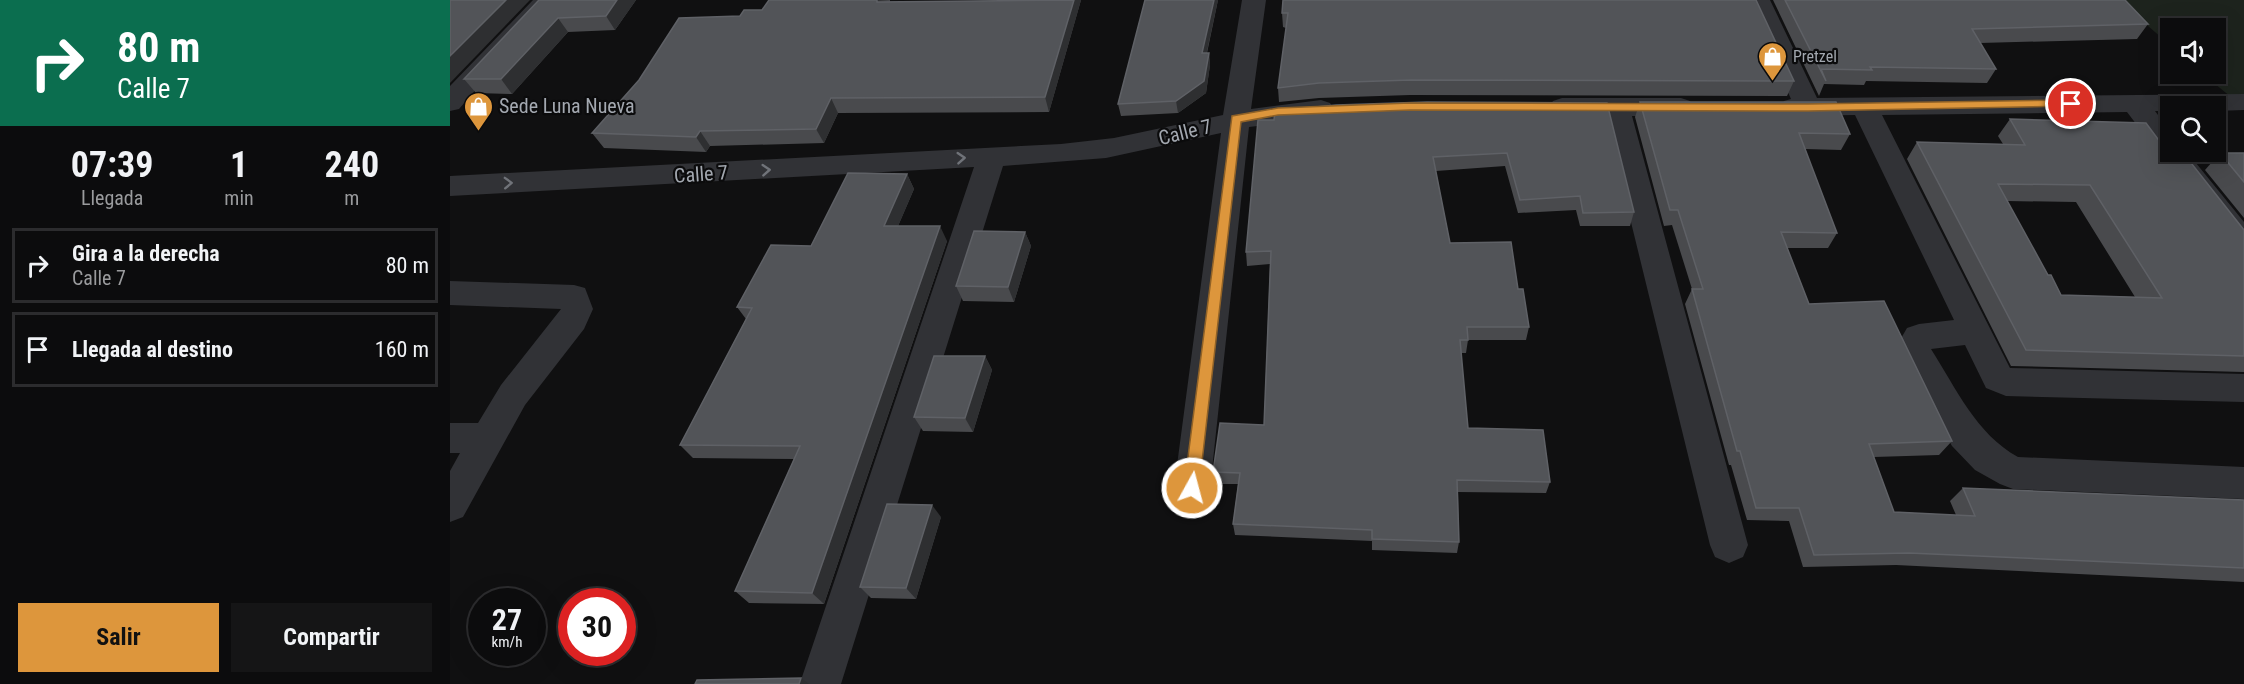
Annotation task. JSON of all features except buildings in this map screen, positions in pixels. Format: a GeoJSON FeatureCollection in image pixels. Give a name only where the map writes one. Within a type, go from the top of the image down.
{"type":"FeatureCollection","features":[{"type":"Feature","properties":{"kind":"street"},"geometry":{"type":"LineString","coordinates":[[450,103],[483,65],[547,0]]}},
{"type":"Feature","properties":{"kind":"street"},"geometry":{"type":"LineString","coordinates":[[1192,488],[1236,119],[1254,0]]}},
{"type":"Feature","properties":{"kind":"street"},"geometry":{"type":"LineString","coordinates":[[1758,0],[1808,107]]}},
{"type":"Feature","properties":{"kind":"street"},"geometry":{"type":"LineString","coordinates":[[1772,107],[2244,102]]}},
{"type":"Feature","properties":{"kind":"street"},"geometry":{"type":"LineString","coordinates":[[2134,104],[2160,137]]}},
{"type":"Feature","properties":{"kind":"street"},"geometry":{"type":"LineString","coordinates":[[1536,107],[1700,107]]}},
{"type":"Feature","properties":{"kind":"street"},"geometry":{"type":"LineString","coordinates":[[1616,107],[1729,545]]}},
{"type":"Feature","properties":{"kind":"street"},"geometry":{"type":"LineString","coordinates":[[1865,107],[1998,378],[2006,382],[2244,388]]}},
{"type":"Feature","properties":{"kind":"street","name":"Calle 7"},"geometry":{"type":"LineString","coordinates":[[450,186],[1061,153],[1120,147],[1236,119],[1278,112],[1342,108]]}},
{"type":"Feature","properties":{"kind":"street"},"geometry":{"type":"LineString","coordinates":[[822,680],[992,156]]}},
{"type":"Feature","properties":{"kind":"street"},"geometry":{"type":"LineString","coordinates":[[2180,162],[2244,243]]}},
{"type":"Feature","properties":{"kind":"street"},"geometry":{"type":"LineString","coordinates":[[450,293],[574,297],[577,309],[573,320],[513,395],[450,505]]}},
{"type":"Feature","properties":{"kind":"street"},"geometry":{"type":"LineString","coordinates":[[1974,332],[1919,337],[1913,346],[1965,435],[1988,459],[2013,473],[2244,483]]}},
{"type":"Feature","properties":{"kind":"street"},"geometry":{"type":"LineString","coordinates":[[450,438],[488,438]]}},
{"type":"Feature","properties":{"kind":"shaded area"},"geometry":{"type":"Polygon","coordinates":[[[2118,0],[2244,0],[2244,102],[2237,102],[2215,84],[2226,84],[2226,18],[2160,18],[2160,36],[2118,0]]]}},
{"type":"Feature","properties":{"kind":"place","name":"Pretzel"},"geometry":{"type":"Point","coordinates":[1772,82]}},
{"type":"Feature","properties":{"kind":"place","name":"Sede Luna Nueva"},"geometry":{"type":"Point","coordinates":[478,132]}},
{"type":"Feature","properties":{"kind":"route"},"geometry":{"type":"LineString","coordinates":[[1192,488],[1236,119],[1278,112],[1410,106],[1808,107],[2071,104]]}}]}
